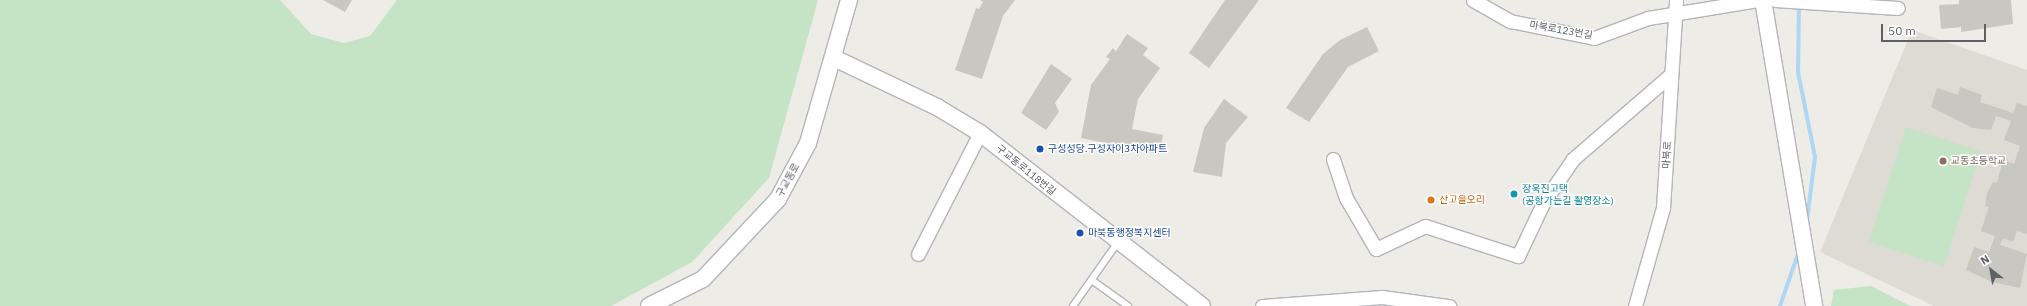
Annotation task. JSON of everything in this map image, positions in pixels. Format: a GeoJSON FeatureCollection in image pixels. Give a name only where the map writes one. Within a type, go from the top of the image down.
{"type":"FeatureCollection","features":[{"type":"Feature","properties":{"kind":"street","name":"구교동로"},"geometry":{"type":"LineString","coordinates":[[649,306],[703,279],[778,199],[808,144],[834,58],[849,0]]}},
{"type":"Feature","properties":{"kind":"street","name":"마북로123번길"},"geometry":{"type":"LineString","coordinates":[[1473,0],[1510,21],[1594,38],[1648,18],[1675,16],[1758,0]]}},
{"type":"Feature","properties":{"kind":"street","name":"마북로"},"geometry":{"type":"LineString","coordinates":[[1635,306],[1663,208],[1668,158],[1669,76],[1676,0]]}},
{"type":"Feature","properties":{"kind":"street"},"geometry":{"type":"LineString","coordinates":[[1763,0],[1814,306]]}},
{"type":"Feature","properties":{"kind":"street"},"geometry":{"type":"LineString","coordinates":[[1775,0],[1898,8]]}},
{"type":"Feature","properties":{"kind":"street","name":"구교동로118번길"},"geometry":{"type":"LineString","coordinates":[[834,58],[937,107],[980,133],[1202,306]]}},
{"type":"Feature","properties":{"kind":"street"},"geometry":{"type":"LineString","coordinates":[[1333,159],[1346,198],[1376,250],[1424,226],[1518,256],[1543,203],[1573,159],[1669,76]]}},
{"type":"Feature","properties":{"kind":"street"},"geometry":{"type":"LineString","coordinates":[[918,254],[980,133]]}},
{"type":"Feature","properties":{"kind":"street"},"geometry":{"type":"LineString","coordinates":[[1262,306],[1382,297],[1450,306]]}},
{"type":"Feature","properties":{"kind":"lane"},"geometry":{"type":"LineString","coordinates":[[1073,306],[1118,242]]}},
{"type":"Feature","properties":{"kind":"lane"},"geometry":{"type":"LineString","coordinates":[[1092,281],[1128,306]]}},
{"type":"Feature","properties":{"kind":"shaded area","name":"교동초등학교"},"geometry":{"type":"Polygon","coordinates":[[[1912,30],[2027,70],[2027,306],[1934,306],[1820,252],[1912,30]]]}},
{"type":"Feature","properties":{"kind":"green space"},"geometry":{"type":"Polygon","coordinates":[[[0,0],[280,0],[311,34],[344,43],[370,36],[397,0],[818,0],[769,178],[692,262],[611,306],[0,306],[0,0]]]}},
{"type":"Feature","properties":{"kind":"green space"},"geometry":{"type":"Polygon","coordinates":[[[1906,127],[1981,151],[1944,266],[1869,242],[1906,127]]]}},
{"type":"Feature","properties":{"kind":"green space"},"geometry":{"type":"Polygon","coordinates":[[[1871,286],[1912,306],[1831,306],[1834,290],[1871,286]]]}},
{"type":"Feature","properties":{"kind":"building"},"geometry":{"type":"Polygon","coordinates":[[[323,0],[352,0],[345,12],[323,0]]]}},
{"type":"Feature","properties":{"kind":"building"},"geometry":{"type":"Polygon","coordinates":[[[980,0],[1015,0],[1003,16],[982,79],[955,70],[976,8],[979,9],[983,2],[980,0]]]}},
{"type":"Feature","properties":{"kind":"building"},"geometry":{"type":"Polygon","coordinates":[[[1225,0],[1259,0],[1209,68],[1189,53],[1225,0]]]}},
{"type":"Feature","properties":{"kind":"building"},"geometry":{"type":"Polygon","coordinates":[[[1959,0],[2011,0],[2013,24],[1961,32],[1961,27],[1941,29],[1939,5],[1959,4],[1959,0]]]}},
{"type":"Feature","properties":{"kind":"building"},"geometry":{"type":"Polygon","coordinates":[[[1367,27],[1379,51],[1348,67],[1309,122],[1286,108],[1323,54],[1340,40],[1367,27]]]}},
{"type":"Feature","properties":{"kind":"building"},"geometry":{"type":"Polygon","coordinates":[[[1127,34],[1148,48],[1143,55],[1160,68],[1138,99],[1132,129],[1163,135],[1159,154],[1081,138],[1091,85],[1110,59],[1106,57],[1113,48],[1116,51],[1127,34]]]}},
{"type":"Feature","properties":{"kind":"building"},"geometry":{"type":"Polygon","coordinates":[[[1051,64],[1072,79],[1055,103],[1059,112],[1046,130],[1021,113],[1051,64]]]}},
{"type":"Feature","properties":{"kind":"building"},"geometry":{"type":"Polygon","coordinates":[[[1960,87],[1982,95],[1980,102],[2013,113],[2017,103],[2027,106],[2027,234],[2017,231],[2013,242],[2003,238],[2000,245],[2027,254],[2020,288],[1992,282],[1966,270],[1974,247],[1989,252],[1995,236],[1981,231],[1989,207],[1985,206],[1987,193],[1993,182],[1997,183],[2003,160],[2014,164],[2020,146],[2004,140],[2011,121],[1996,116],[1991,130],[1973,128],[1931,107],[1937,88],[1958,95],[1960,87]]]}},
{"type":"Feature","properties":{"kind":"building"},"geometry":{"type":"Polygon","coordinates":[[[1224,99],[1248,117],[1226,143],[1222,177],[1193,172],[1204,128],[1224,99]]]}},
{"type":"Feature","properties":{"kind":"waterway"},"geometry":{"type":"LineString","coordinates":[[1799,4],[1798,72],[1815,157],[1806,227]]}},
{"type":"Feature","properties":{"kind":"waterway"},"geometry":{"type":"LineString","coordinates":[[1780,306],[1799,251]]}},
{"type":"Feature","properties":{"kind":"place","name":"구성성당.구성자이3차아파트"},"geometry":{"type":"Point","coordinates":[1040,149]}},
{"type":"Feature","properties":{"kind":"place","name":"교동초등학교"},"geometry":{"type":"Point","coordinates":[1943,161]}},
{"type":"Feature","properties":{"kind":"place","name":"장욱진고택 (공항가는길 촬영장소)"},"geometry":{"type":"Point","coordinates":[1514,194]}},
{"type":"Feature","properties":{"kind":"place","name":"산고을오리"},"geometry":{"type":"Point","coordinates":[1431,200]}},
{"type":"Feature","properties":{"kind":"place","name":"마북동행정복지센터"},"geometry":{"type":"Point","coordinates":[1080,233]}}]}
